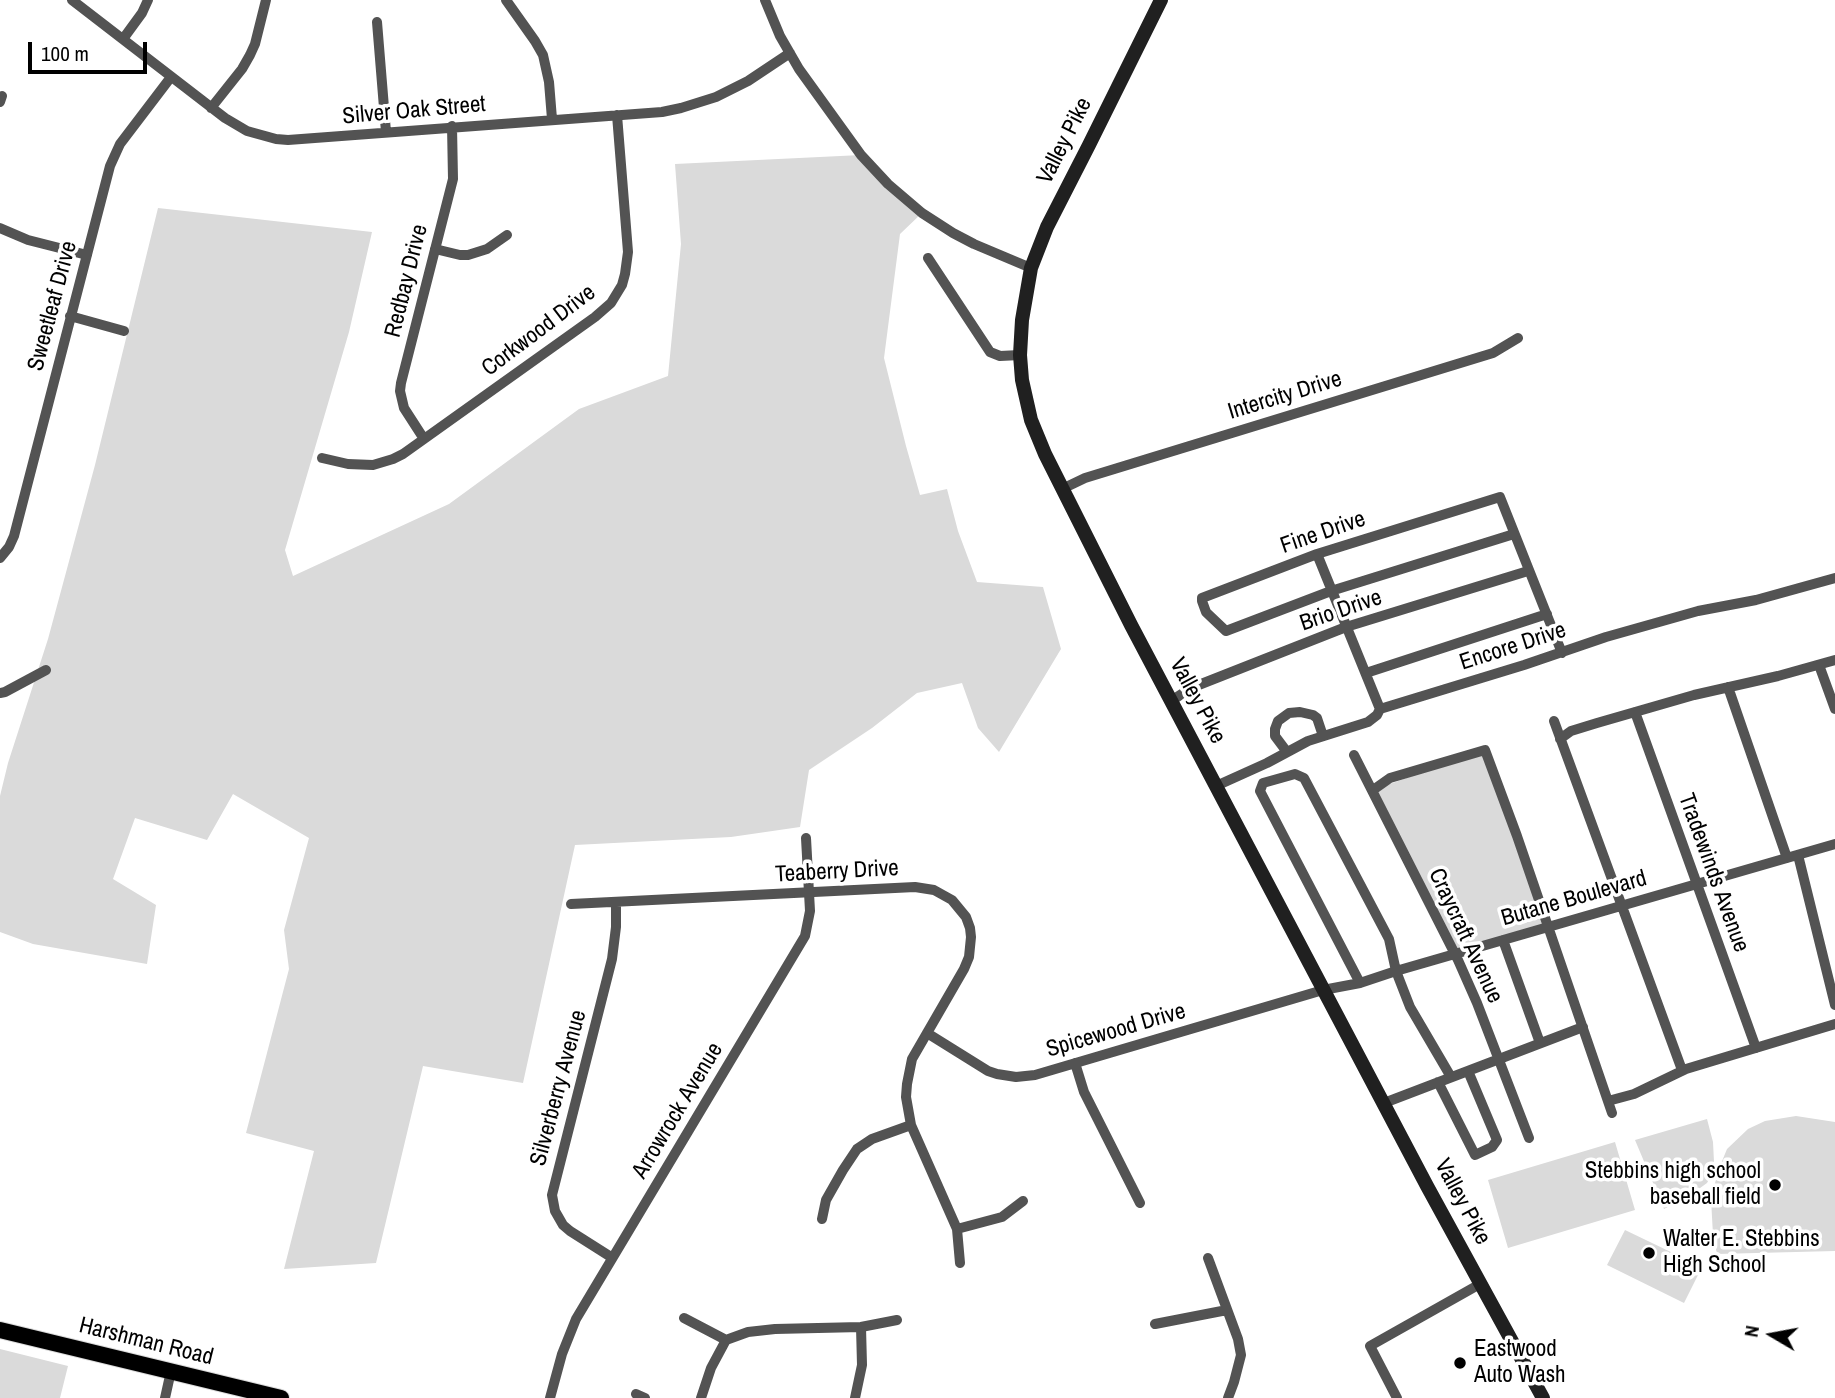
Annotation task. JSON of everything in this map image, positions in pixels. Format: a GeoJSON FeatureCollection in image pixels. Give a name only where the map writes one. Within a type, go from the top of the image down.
{"type":"FeatureCollection","features":[{"type":"Feature","properties":{"kind":"main road","name":"Harshman Road"},"geometry":{"type":"LineString","coordinates":[[0,1330],[281,1398]]}},
{"type":"Feature","properties":{"kind":"street","name":"Silver Oak Street"},"geometry":{"type":"LineString","coordinates":[[72,0],[211,108],[247,131],[276,139],[662,111],[702,103],[748,81],[790,53]]}},
{"type":"Feature","properties":{"kind":"street"},"geometry":{"type":"LineString","coordinates":[[122,39],[142,13],[148,0]]}},
{"type":"Feature","properties":{"kind":"street"},"geometry":{"type":"LineString","coordinates":[[211,108],[250,55],[266,0]]}},
{"type":"Feature","properties":{"kind":"street"},"geometry":{"type":"LineString","coordinates":[[506,0],[535,41],[547,66],[552,119]]}},
{"type":"Feature","properties":{"kind":"street"},"geometry":{"type":"LineString","coordinates":[[765,0],[772,20],[790,53],[846,135],[888,184],[922,213],[953,233],[1031,268]]}},
{"type":"Feature","properties":{"kind":"street","name":"Valley Pike"},"geometry":{"type":"LineString","coordinates":[[1161,0],[1047,227],[1031,268],[1022,320],[1020,355],[1022,380],[1031,420],[1062,489],[1171,701],[1542,1398]]}},
{"type":"Feature","properties":{"kind":"street"},"geometry":{"type":"LineString","coordinates":[[377,22],[386,132]]}},
{"type":"Feature","properties":{"kind":"street","name":"Sweetleaf Drive"},"geometry":{"type":"LineString","coordinates":[[0,558],[14,536],[114,154],[171,77]]}},
{"type":"Feature","properties":{"kind":"street","name":"Corkwood Drive"},"geometry":{"type":"LineString","coordinates":[[322,458],[348,464],[373,465],[393,459],[604,311],[617,294],[625,274],[628,252],[617,115]]}},
{"type":"Feature","properties":{"kind":"street","name":"Redbay Drive"},"geometry":{"type":"LineString","coordinates":[[424,439],[404,408],[400,391],[453,179],[452,126]]}},
{"type":"Feature","properties":{"kind":"street"},"geometry":{"type":"LineString","coordinates":[[0,228],[28,240],[87,255]]}},
{"type":"Feature","properties":{"kind":"street"},"geometry":{"type":"LineString","coordinates":[[435,249],[468,255],[487,249],[508,235]]}},
{"type":"Feature","properties":{"kind":"street"},"geometry":{"type":"LineString","coordinates":[[928,258],[990,352],[1000,356],[1020,355]]}},
{"type":"Feature","properties":{"kind":"street"},"geometry":{"type":"LineString","coordinates":[[70,316],[124,331]]}},
{"type":"Feature","properties":{"kind":"street","name":"Intercity Drive"},"geometry":{"type":"LineString","coordinates":[[1062,489],[1085,478],[1493,353],[1518,338]]}},
{"type":"Feature","properties":{"kind":"street","name":"Fine Drive"},"geometry":{"type":"LineString","coordinates":[[1331,591],[1226,631],[1206,611],[1202,598],[1317,554],[1500,498],[1514,534]]}},
{"type":"Feature","properties":{"kind":"street"},"geometry":{"type":"LineString","coordinates":[[1331,591],[1514,534],[1562,653]]}},
{"type":"Feature","properties":{"kind":"street"},"geometry":{"type":"LineString","coordinates":[[1317,554],[1380,709]]}},
{"type":"Feature","properties":{"kind":"street","name":"Brio Drive"},"geometry":{"type":"LineString","coordinates":[[1171,701],[1191,688],[1346,628],[1528,571]]}},
{"type":"Feature","properties":{"kind":"street","name":"Encore Drive"},"geometry":{"type":"LineString","coordinates":[[1216,786],[1323,736],[1368,722],[1380,709],[1606,637],[1698,611],[1756,600],[1835,578]]}},
{"type":"Feature","properties":{"kind":"street"},"geometry":{"type":"LineString","coordinates":[[1366,673],[1547,614]]}},
{"type":"Feature","properties":{"kind":"street"},"geometry":{"type":"LineString","coordinates":[[1560,739],[1571,731],[1635,712],[1835,660]]}},
{"type":"Feature","properties":{"kind":"street"},"geometry":{"type":"LineString","coordinates":[[1819,665],[1835,709]]}},
{"type":"Feature","properties":{"kind":"street"},"geometry":{"type":"LineString","coordinates":[[0,693],[46,670]]}},
{"type":"Feature","properties":{"kind":"street"},"geometry":{"type":"LineString","coordinates":[[1728,687],[1787,858]]}},
{"type":"Feature","properties":{"kind":"street"},"geometry":{"type":"LineString","coordinates":[[1286,752],[1275,736],[1275,729],[1278,721],[1289,713],[1300,712],[1317,718],[1323,736]]}},
{"type":"Feature","properties":{"kind":"street","name":"Tradewinds Avenue"},"geometry":{"type":"LineString","coordinates":[[1635,712],[1756,1048]]}},
{"type":"Feature","properties":{"kind":"street"},"geometry":{"type":"LineString","coordinates":[[1554,721],[1682,1070]]}},
{"type":"Feature","properties":{"kind":"street"},"geometry":{"type":"LineString","coordinates":[[1373,790],[1390,778],[1485,750],[1612,1113]]}},
{"type":"Feature","properties":{"kind":"street","name":"Craycraft Avenue"},"geometry":{"type":"LineString","coordinates":[[1354,755],[1477,1003],[1530,1138]]}},
{"type":"Feature","properties":{"kind":"street"},"geometry":{"type":"LineString","coordinates":[[1360,984],[1260,791],[1263,783],[1295,774],[1304,778],[1389,939],[1396,971],[1410,1007],[1451,1077]]}},
{"type":"Feature","properties":{"kind":"street","name":"Arrowrock Avenue"},"geometry":{"type":"LineString","coordinates":[[550,1398],[562,1354],[576,1319],[800,946],[808,922],[806,838]]}},
{"type":"Feature","properties":{"kind":"street","name":"Butane Boulevard"},"geometry":{"type":"LineString","coordinates":[[1323,990],[1360,984],[1396,971],[1835,844]]}},
{"type":"Feature","properties":{"kind":"street"},"geometry":{"type":"LineString","coordinates":[[1798,855],[1835,1005]]}},
{"type":"Feature","properties":{"kind":"street","name":"Teaberry Drive"},"geometry":{"type":"LineString","coordinates":[[571,904],[925,888],[945,895],[959,906],[970,928],[969,957],[916,1050],[909,1068],[906,1097],[911,1125],[957,1228],[960,1263]]}},
{"type":"Feature","properties":{"kind":"street","name":"Silverberry Avenue"},"geometry":{"type":"LineString","coordinates":[[611,1257],[564,1225],[555,1211],[552,1195],[612,960],[616,902]]}},
{"type":"Feature","properties":{"kind":"street"},"geometry":{"type":"LineString","coordinates":[[1503,940],[1540,1043]]}},
{"type":"Feature","properties":{"kind":"street","name":"Spicewood Drive"},"geometry":{"type":"LineString","coordinates":[[927,1033],[988,1071],[1007,1076],[1035,1074],[1323,990]]}},
{"type":"Feature","properties":{"kind":"street"},"geometry":{"type":"LineString","coordinates":[[1608,1101],[1647,1089],[1682,1070],[1835,1024]]}},
{"type":"Feature","properties":{"kind":"street"},"geometry":{"type":"LineString","coordinates":[[1384,1103],[1583,1027]]}},
{"type":"Feature","properties":{"kind":"street"},"geometry":{"type":"LineString","coordinates":[[1075,1063],[1084,1092],[1140,1203]]}},
{"type":"Feature","properties":{"kind":"street"},"geometry":{"type":"LineString","coordinates":[[1438,1082],[1475,1155],[1492,1147],[1497,1140],[1468,1071]]}},
{"type":"Feature","properties":{"kind":"street"},"geometry":{"type":"LineString","coordinates":[[822,1219],[826,1200],[857,1149],[872,1139],[911,1125]]}},
{"type":"Feature","properties":{"kind":"street"},"geometry":{"type":"LineString","coordinates":[[957,1228],[1002,1217],[1023,1201]]}},
{"type":"Feature","properties":{"kind":"street"},"geometry":{"type":"LineString","coordinates":[[1208,1258],[1238,1339],[1241,1355],[1228,1398]]}},
{"type":"Feature","properties":{"kind":"street"},"geometry":{"type":"LineString","coordinates":[[1397,1398],[1370,1346],[1480,1283]]}},
{"type":"Feature","properties":{"kind":"street"},"geometry":{"type":"LineString","coordinates":[[1155,1324],[1227,1310]]}},
{"type":"Feature","properties":{"kind":"street"},"geometry":{"type":"LineString","coordinates":[[684,1318],[726,1340]]}},
{"type":"Feature","properties":{"kind":"street"},"geometry":{"type":"LineString","coordinates":[[701,1398],[711,1368],[726,1340],[748,1332],[861,1327],[897,1320]]}},
{"type":"Feature","properties":{"kind":"street"},"geometry":{"type":"LineString","coordinates":[[855,1398],[862,1365],[861,1327]]}},
{"type":"Feature","properties":{"kind":"street"},"geometry":{"type":"LineString","coordinates":[[165,1398],[171,1371]]}},
{"type":"Feature","properties":{"kind":"shaded area"},"geometry":{"type":"Polygon","coordinates":[[[861,155],[922,213],[900,234],[884,358],[920,495],[947,489],[958,531],[977,582],[1043,587],[1061,649],[999,752],[978,728],[962,683],[917,693],[872,728],[809,770],[800,827],[731,837],[575,845],[523,1083],[423,1066],[376,1263],[284,1269],[314,1151],[246,1133],[289,969],[284,930],[309,838],[233,794],[207,840],[135,818],[113,879],[156,905],[147,964],[33,944],[0,932],[0,796],[48,639],[95,465],[158,208],[372,232],[349,332],[285,550],[293,576],[449,504],[579,409],[668,376],[681,244],[675,164],[861,155]]]}},
{"type":"Feature","properties":{"kind":"shaded area"},"geometry":{"type":"Polygon","coordinates":[[[1485,750],[1547,927],[1454,954],[1373,790],[1485,750]]]}},
{"type":"Feature","properties":{"kind":"shaded area","name":"Stebbins high school baseball field"},"geometry":{"type":"Polygon","coordinates":[[[1796,1116],[1835,1122],[1835,1251],[1717,1254],[1711,1199],[1727,1149],[1748,1129],[1765,1121],[1796,1116]]]}},
{"type":"Feature","properties":{"kind":"shaded area"},"geometry":{"type":"Polygon","coordinates":[[[1707,1119],[1713,1142],[1712,1174],[1707,1183],[1664,1209],[1635,1140],[1707,1119]]]}},
{"type":"Feature","properties":{"kind":"shaded area"},"geometry":{"type":"Polygon","coordinates":[[[1615,1142],[1635,1210],[1508,1248],[1488,1180],[1615,1142]]]}},
{"type":"Feature","properties":{"kind":"shaded area"},"geometry":{"type":"Polygon","coordinates":[[[1625,1230],[1702,1267],[1684,1303],[1607,1265],[1625,1230]]]}},
{"type":"Feature","properties":{"kind":"shaded area"},"geometry":{"type":"Polygon","coordinates":[[[0,1349],[68,1366],[60,1398],[0,1398],[0,1349]]]}},
{"type":"Feature","properties":{"kind":"place","name":"Stebbins high school baseball field"},"geometry":{"type":"Point","coordinates":[1775,1185]}},
{"type":"Feature","properties":{"kind":"place","name":"Walter E. Stebbins High School"},"geometry":{"type":"Point","coordinates":[1649,1253]}},
{"type":"Feature","properties":{"kind":"place","name":"Eastwood Auto Wash"},"geometry":{"type":"Point","coordinates":[1460,1363]}}]}
